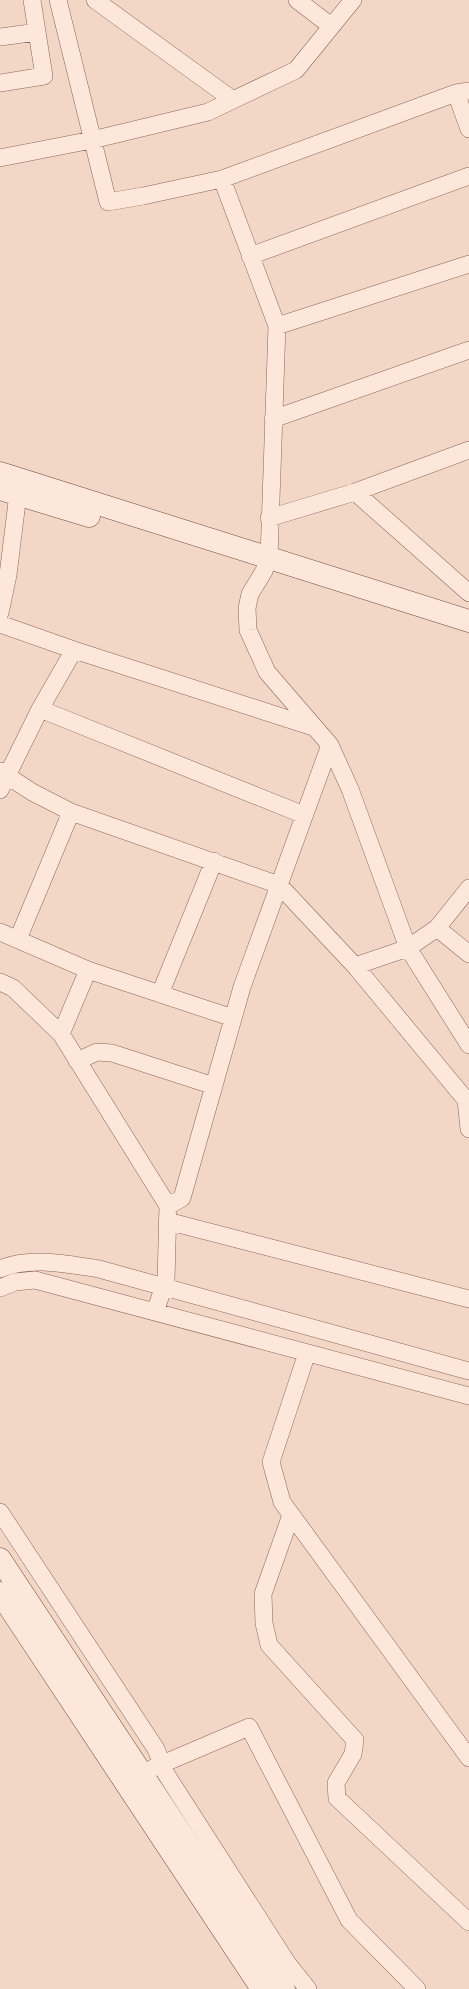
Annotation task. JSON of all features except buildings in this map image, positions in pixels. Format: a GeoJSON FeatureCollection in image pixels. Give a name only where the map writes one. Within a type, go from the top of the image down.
{"type":"FeatureCollection","features":[{"type":"Feature","properties":{"kind":"main road"},"geometry":{"type":"LineString","coordinates":[[0,473],[14,488],[266,564],[469,621]]}},
{"type":"Feature","properties":{"kind":"main road"},"geometry":{"type":"LineString","coordinates":[[266,564],[469,635]]}},
{"type":"Feature","properties":{"kind":"main road"},"geometry":{"type":"LineString","coordinates":[[0,1559],[284,1989]]}},
{"type":"Feature","properties":{"kind":"main road"},"geometry":{"type":"LineString","coordinates":[[0,1593],[262,1989]]}},
{"type":"Feature","properties":{"kind":"street"},"geometry":{"type":"LineString","coordinates":[[0,83],[44,76],[32,0]]}},
{"type":"Feature","properties":{"kind":"street"},"geometry":{"type":"LineString","coordinates":[[58,0],[108,202],[222,179],[462,92],[469,129]]}},
{"type":"Feature","properties":{"kind":"street"},"geometry":{"type":"LineString","coordinates":[[95,0],[233,100]]}},
{"type":"Feature","properties":{"kind":"street"},"geometry":{"type":"LineString","coordinates":[[297,0],[332,26]]}},
{"type":"Feature","properties":{"kind":"street"},"geometry":{"type":"LineString","coordinates":[[0,158],[92,140],[208,112],[296,70],[353,0]]}},
{"type":"Feature","properties":{"kind":"street"},"geometry":{"type":"LineString","coordinates":[[0,37],[37,32]]}},
{"type":"Feature","properties":{"kind":"street"},"geometry":{"type":"LineString","coordinates":[[250,256],[469,176]]}},
{"type":"Feature","properties":{"kind":"street"},"geometry":{"type":"LineString","coordinates":[[222,179],[277,326],[266,564],[250,594],[247,608],[248,630],[266,672],[330,745],[350,789],[408,948],[469,1045]]}},
{"type":"Feature","properties":{"kind":"street"},"geometry":{"type":"LineString","coordinates":[[277,326],[469,264]]}},
{"type":"Feature","properties":{"kind":"street"},"geometry":{"type":"LineString","coordinates":[[273,418],[469,350]]}},
{"type":"Feature","properties":{"kind":"street"},"geometry":{"type":"LineString","coordinates":[[269,518],[355,492],[469,450]]}},
{"type":"Feature","properties":{"kind":"street"},"geometry":{"type":"LineString","coordinates":[[0,613],[5,553],[14,488]]}},
{"type":"Feature","properties":{"kind":"street"},"geometry":{"type":"LineString","coordinates":[[355,492],[469,593]]}},
{"type":"Feature","properties":{"kind":"street"},"geometry":{"type":"LineString","coordinates":[[0,624],[74,650],[313,727]]}},
{"type":"Feature","properties":{"kind":"street"},"geometry":{"type":"LineString","coordinates":[[74,650],[2,779],[32,792],[71,812],[279,885],[355,966],[466,1100],[469,1129]]}},
{"type":"Feature","properties":{"kind":"street"},"geometry":{"type":"LineString","coordinates":[[40,709],[304,815]]}},
{"type":"Feature","properties":{"kind":"street"},"geometry":{"type":"LineString","coordinates":[[168,1214],[182,1198],[242,987],[330,745]]}},
{"type":"Feature","properties":{"kind":"street"},"geometry":{"type":"LineString","coordinates":[[18,939],[71,812]]}},
{"type":"Feature","properties":{"kind":"street"},"geometry":{"type":"LineString","coordinates":[[160,994],[214,861]]}},
{"type":"Feature","properties":{"kind":"street"},"geometry":{"type":"LineString","coordinates":[[355,966],[408,948],[437,928],[469,888]]}},
{"type":"Feature","properties":{"kind":"street"},"geometry":{"type":"LineString","coordinates":[[437,928],[469,954]]}},
{"type":"Feature","properties":{"kind":"street"},"geometry":{"type":"LineString","coordinates":[[0,932],[88,970],[233,1018]]}},
{"type":"Feature","properties":{"kind":"street"},"geometry":{"type":"LineString","coordinates":[[61,1034],[88,970]]}},
{"type":"Feature","properties":{"kind":"street"},"geometry":{"type":"LineString","coordinates":[[0,982],[13,988],[61,1034],[168,1214],[166,1280],[154,1312]]}},
{"type":"Feature","properties":{"kind":"street"},"geometry":{"type":"LineString","coordinates":[[78,1061],[97,1052],[112,1053],[214,1086]]}},
{"type":"Feature","properties":{"kind":"street"},"geometry":{"type":"LineString","coordinates":[[168,1214],[469,1299]]}},
{"type":"Feature","properties":{"kind":"street"},"geometry":{"type":"LineString","coordinates":[[0,1269],[14,1263],[50,1262],[99,1269],[469,1371]]}},
{"type":"Feature","properties":{"kind":"street"},"geometry":{"type":"LineString","coordinates":[[0,1288],[15,1282],[35,1280],[469,1396]]}},
{"type":"Feature","properties":{"kind":"street"},"geometry":{"type":"LineString","coordinates":[[307,1353],[271,1462],[282,1502],[469,1758]]}},
{"type":"Feature","properties":{"kind":"street"},"geometry":{"type":"LineString","coordinates":[[0,1512],[156,1749],[166,1774],[288,1964],[308,1989]]}},
{"type":"Feature","properties":{"kind":"street"},"geometry":{"type":"LineString","coordinates":[[291,1515],[263,1594],[264,1623],[269,1645],[355,1740],[353,1754],[336,1783],[337,1798],[469,1922]]}},
{"type":"Feature","properties":{"kind":"street"},"geometry":{"type":"LineString","coordinates":[[142,1773],[249,1727],[349,1920],[417,1989]]}}]}
